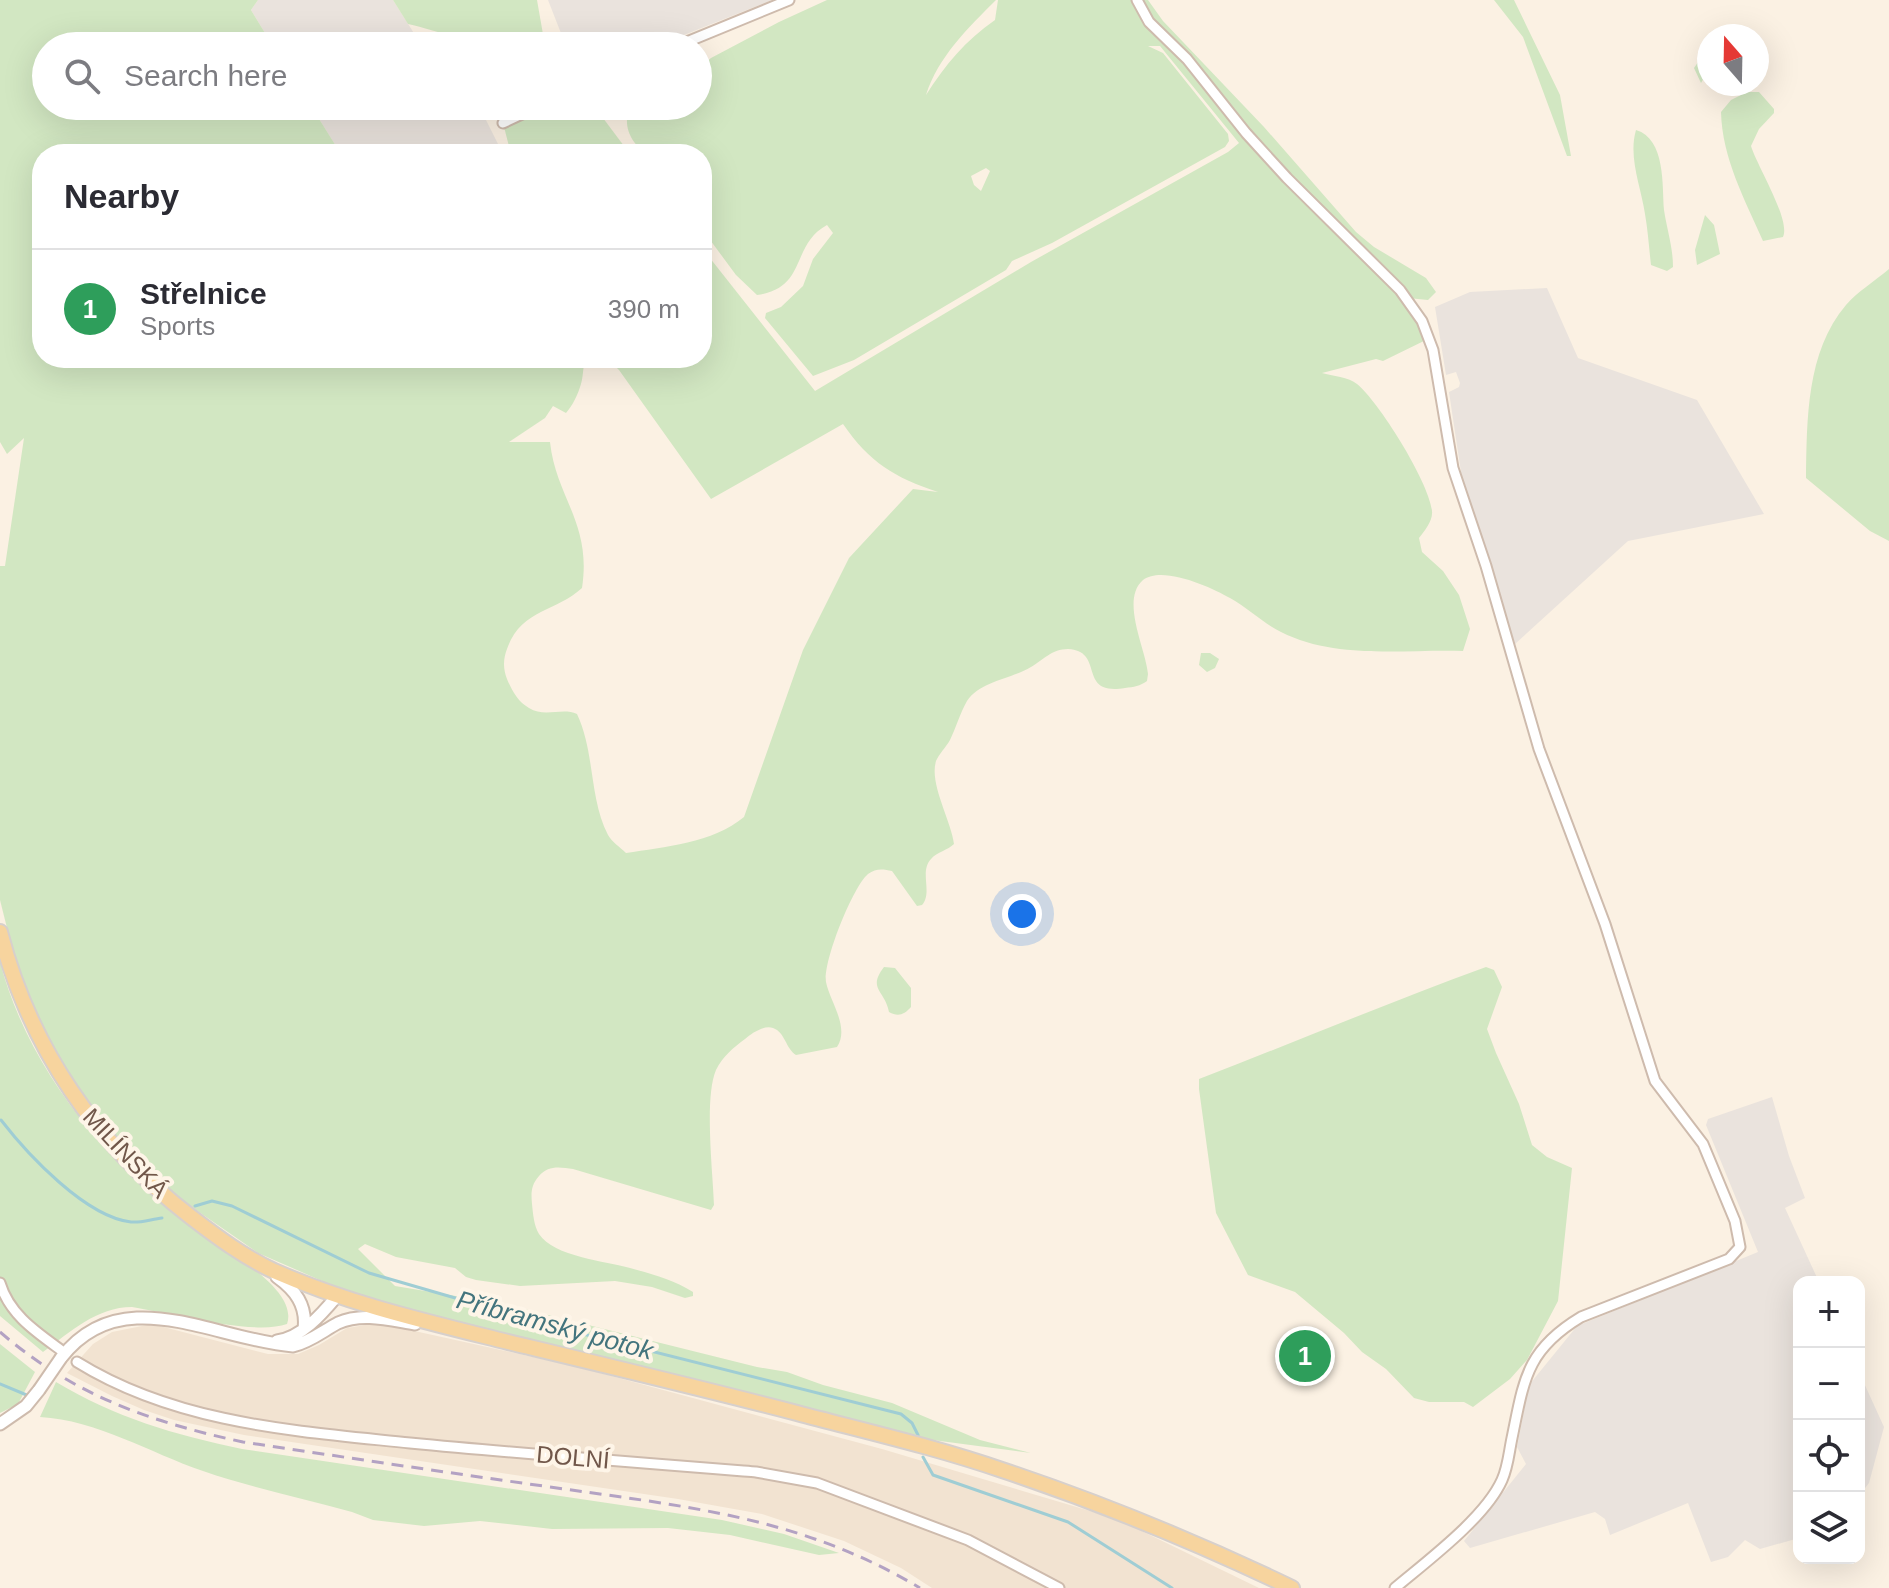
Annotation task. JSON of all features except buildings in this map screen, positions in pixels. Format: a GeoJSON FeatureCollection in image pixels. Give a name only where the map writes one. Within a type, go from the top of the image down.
{"type":"FeatureCollection","features":[{"type":"Feature","properties":{"kind":"main road","name":"MILÍNSKÁ"},"geometry":{"type":"LineString","coordinates":[[0,932],[25,1008],[55,1069],[99,1130],[145,1179],[225,1242],[254,1260],[337,1296],[435,1324],[754,1402],[987,1465],[1155,1526],[1292,1588]]}},
{"type":"Feature","properties":{"kind":"street"},"geometry":{"type":"LineString","coordinates":[[711,32],[789,0]]}},
{"type":"Feature","properties":{"kind":"street"},"geometry":{"type":"LineString","coordinates":[[1137,0],[1149,22],[1187,59],[1246,133],[1400,290],[1422,321],[1433,350],[1459,489],[1486,566],[1539,749],[1605,924],[1650,1069],[1662,1092],[1703,1144],[1738,1231],[1740,1247],[1729,1259],[1581,1317],[1543,1345],[1530,1366],[1522,1390],[1501,1482],[1464,1527],[1395,1588]]}},
{"type":"Feature","properties":{"kind":"street"},"geometry":{"type":"LineString","coordinates":[[503,123],[509,120]]}},
{"type":"Feature","properties":{"kind":"street"},"geometry":{"type":"LineString","coordinates":[[254,1260],[296,1293],[305,1313],[304,1329]]}},
{"type":"Feature","properties":{"kind":"street"},"geometry":{"type":"LineString","coordinates":[[0,1283],[12,1309],[63,1356]]}},
{"type":"Feature","properties":{"kind":"street"},"geometry":{"type":"LineString","coordinates":[[264,1341],[286,1339],[304,1329],[337,1296]]}},
{"type":"Feature","properties":{"kind":"street"},"geometry":{"type":"LineString","coordinates":[[322,1333],[331,1323],[337,1296]]}},
{"type":"Feature","properties":{"kind":"street"},"geometry":{"type":"LineString","coordinates":[[0,1424],[26,1406],[74,1342],[95,1328],[131,1317],[165,1319],[293,1346],[356,1318],[435,1324]]}},
{"type":"Feature","properties":{"kind":"street","name":"DOLNÍ"},"geometry":{"type":"LineString","coordinates":[[77,1362],[104,1379],[132,1391],[217,1418],[308,1432],[453,1447],[756,1472],[817,1483],[968,1540],[1059,1588]]}},
{"type":"Feature","properties":{"kind":"shaded area"},"geometry":{"type":"Polygon","coordinates":[[[258,0],[393,0],[413,32],[264,32],[251,10],[258,0]]]}},
{"type":"Feature","properties":{"kind":"shaded area"},"geometry":{"type":"Polygon","coordinates":[[[548,0],[772,0],[691,32],[561,32],[548,0]]]}},
{"type":"Feature","properties":{"kind":"shaded area"},"geometry":{"type":"Polygon","coordinates":[[[320,120],[486,120],[498,144],[335,144],[320,120]]]}},
{"type":"Feature","properties":{"kind":"shaded area"},"geometry":{"type":"Polygon","coordinates":[[[1547,288],[1578,358],[1697,400],[1764,514],[1628,541],[1515,644],[1462,479],[1449,392],[1459,387],[1460,383],[1456,372],[1446,375],[1435,307],[1470,292],[1547,288]]]}},
{"type":"Feature","properties":{"kind":"shaded area"},"geometry":{"type":"Polygon","coordinates":[[[1772,1097],[1805,1198],[1785,1208],[1816,1276],[1793,1276],[1793,1540],[1760,1549],[1745,1540],[1728,1557],[1711,1562],[1688,1503],[1610,1535],[1605,1519],[1595,1512],[1470,1548],[1464,1541],[1526,1464],[1517,1447],[1529,1385],[1577,1326],[1758,1252],[1706,1125],[1708,1119],[1772,1097]]]}},
{"type":"Feature","properties":{"kind":"shaded area"},"geometry":{"type":"Polygon","coordinates":[[[378,1323],[578,1367],[882,1449],[1117,1519],[1259,1588],[932,1588],[901,1568],[844,1541],[762,1514],[244,1435],[174,1420],[144,1410],[67,1373],[93,1344],[112,1332],[152,1324],[268,1354],[298,1354],[347,1328],[378,1323]]]}},
{"type":"Feature","properties":{"kind":"shaded area"},"geometry":{"type":"Polygon","coordinates":[[[1865,1385],[1884,1427],[1865,1488],[1865,1385]]]}},
{"type":"Feature","properties":{"kind":"green space"},"geometry":{"type":"Polygon","coordinates":[[[0,0],[258,0],[251,10],[264,32],[32,32],[32,120],[320,120],[335,144],[32,144],[32,368],[584,368],[578,392],[566,413],[553,406],[545,418],[509,442],[550,442],[559,479],[578,528],[584,565],[582,588],[530,618],[513,636],[505,656],[506,675],[516,696],[529,708],[541,712],[577,714],[587,744],[602,821],[610,838],[626,853],[672,846],[718,833],[744,817],[803,650],[849,558],[913,489],[938,492],[884,467],[863,449],[843,424],[711,499],[617,368],[712,368],[712,261],[815,391],[1239,143],[1160,46],[1148,46],[1163,53],[1228,134],[1229,141],[1225,147],[1052,243],[1012,261],[1006,270],[854,360],[813,376],[765,318],[766,313],[781,307],[803,286],[813,259],[833,233],[827,225],[815,233],[784,284],[757,295],[736,275],[712,243],[712,144],[636,144],[630,136],[627,120],[712,120],[712,57],[827,0],[996,0],[946,56],[926,95],[957,54],[995,20],[998,0],[1148,0],[1163,21],[1264,127],[1356,232],[1374,247],[1426,278],[1436,292],[1428,300],[1408,298],[1430,338],[1383,361],[1376,359],[1322,373],[1357,384],[1378,407],[1402,443],[1422,481],[1432,511],[1430,522],[1419,538],[1422,552],[1443,571],[1459,595],[1470,629],[1463,651],[1347,650],[1302,641],[1281,632],[1211,588],[1174,576],[1151,576],[1143,580],[1134,600],[1147,681],[1125,688],[1101,686],[1095,680],[1086,657],[1079,652],[1062,649],[973,694],[936,761],[935,780],[954,844],[933,857],[928,864],[925,900],[917,906],[892,871],[874,871],[861,882],[840,926],[826,972],[826,982],[840,1023],[837,1047],[796,1055],[777,1030],[766,1028],[736,1046],[716,1070],[710,1098],[714,1205],[711,1210],[573,1169],[550,1168],[534,1183],[534,1220],[546,1242],[581,1257],[663,1278],[693,1292],[693,1296],[685,1298],[652,1287],[615,1281],[520,1286],[476,1280],[455,1268],[396,1257],[365,1244],[358,1249],[395,1286],[504,1304],[787,1372],[892,1403],[980,1440],[1031,1453],[925,1439],[755,1394],[437,1318],[345,1291],[258,1253],[173,1194],[128,1151],[81,1094],[62,1065],[32,1005],[16,964],[0,900],[0,566],[5,566],[24,438],[7,454],[0,442],[0,0]],[[986,168],[971,176],[974,185],[981,191],[990,171],[986,168]]]}},
{"type":"Feature","properties":{"kind":"green space"},"geometry":{"type":"Polygon","coordinates":[[[393,0],[537,0],[543,32],[437,32],[408,24],[393,0]]]}},
{"type":"Feature","properties":{"kind":"green space"},"geometry":{"type":"Polygon","coordinates":[[[1494,0],[1514,0],[1560,95],[1571,156],[1567,156],[1523,37],[1494,0]]]}},
{"type":"Feature","properties":{"kind":"green space"},"geometry":{"type":"Polygon","coordinates":[[[1739,96],[1763,96],[1774,109],[1751,146],[1778,206],[1783,237],[1763,241],[1736,178],[1722,129],[1721,112],[1739,96]]]}},
{"type":"Feature","properties":{"kind":"green space"},"geometry":{"type":"Polygon","coordinates":[[[509,120],[604,120],[622,144],[508,144],[503,123],[509,120]]]}},
{"type":"Feature","properties":{"kind":"green space"},"geometry":{"type":"Polygon","coordinates":[[[1636,130],[1646,135],[1658,153],[1673,260],[1673,267],[1667,271],[1651,265],[1634,161],[1636,130]]]}},
{"type":"Feature","properties":{"kind":"green space"},"geometry":{"type":"Polygon","coordinates":[[[1705,215],[1714,225],[1720,254],[1697,265],[1695,250],[1705,215]]]}},
{"type":"Feature","properties":{"kind":"green space"},"geometry":{"type":"Polygon","coordinates":[[[1889,269],[1889,541],[1870,531],[1806,478],[1811,387],[1823,344],[1846,305],[1889,269]]]}},
{"type":"Feature","properties":{"kind":"green space"},"geometry":{"type":"Polygon","coordinates":[[[1201,653],[1210,653],[1219,659],[1215,668],[1207,672],[1199,665],[1201,653]]]}},
{"type":"Feature","properties":{"kind":"green space"},"geometry":{"type":"Polygon","coordinates":[[[0,962],[29,1039],[73,1109],[99,1141],[158,1199],[268,1281],[288,1310],[287,1324],[272,1327],[233,1325],[132,1307],[119,1308],[84,1322],[43,1352],[0,1316],[0,962]]]}},
{"type":"Feature","properties":{"kind":"green space"},"geometry":{"type":"Polygon","coordinates":[[[884,967],[895,968],[911,988],[911,1007],[898,1015],[889,1012],[877,985],[884,967]]]}},
{"type":"Feature","properties":{"kind":"green space"},"geometry":{"type":"Polygon","coordinates":[[[1486,967],[1494,970],[1502,987],[1487,1029],[1519,1104],[1532,1145],[1547,1157],[1572,1168],[1558,1301],[1527,1360],[1510,1379],[1473,1407],[1464,1402],[1429,1402],[1414,1398],[1386,1369],[1362,1352],[1295,1292],[1248,1275],[1216,1213],[1199,1079],[1486,967]]]}},
{"type":"Feature","properties":{"kind":"green space"},"geometry":{"type":"Polygon","coordinates":[[[0,1344],[35,1372],[18,1404],[0,1413],[0,1344]]]}},
{"type":"Feature","properties":{"kind":"green space"},"geometry":{"type":"Polygon","coordinates":[[[56,1382],[100,1405],[146,1423],[242,1449],[722,1520],[784,1534],[839,1553],[819,1555],[730,1535],[668,1528],[552,1529],[480,1521],[424,1526],[373,1520],[203,1471],[82,1424],[40,1417],[56,1382]]]}},
{"type":"Feature","properties":{"kind":"waterway","name":"Příbramský potok"},"geometry":{"type":"LineString","coordinates":[[1,1120],[59,1182],[96,1209],[131,1222],[162,1218]]}},
{"type":"Feature","properties":{"kind":"waterway","name":"Příbramský potok"},"geometry":{"type":"LineString","coordinates":[[195,1206],[212,1201],[232,1206],[369,1273],[559,1328],[901,1414],[912,1423],[918,1435]]}},
{"type":"Feature","properties":{"kind":"waterway"},"geometry":{"type":"LineString","coordinates":[[0,1384],[29,1396]]}},
{"type":"Feature","properties":{"kind":"waterway","name":"Příbramský potok"},"geometry":{"type":"LineString","coordinates":[[923,1457],[933,1475],[1068,1522],[1172,1588]]}},
{"type":"Feature","properties":{"kind":"railway"},"geometry":{"type":"LineString","coordinates":[[0,1332],[28,1354],[84,1389],[176,1425],[243,1442],[643,1500],[737,1517],[829,1544],[874,1563],[920,1588]]}},
{"type":"Feature","properties":{"kind":"place","name":"Střelnice"},"geometry":{"type":"Point","coordinates":[1305,1356]}}]}
